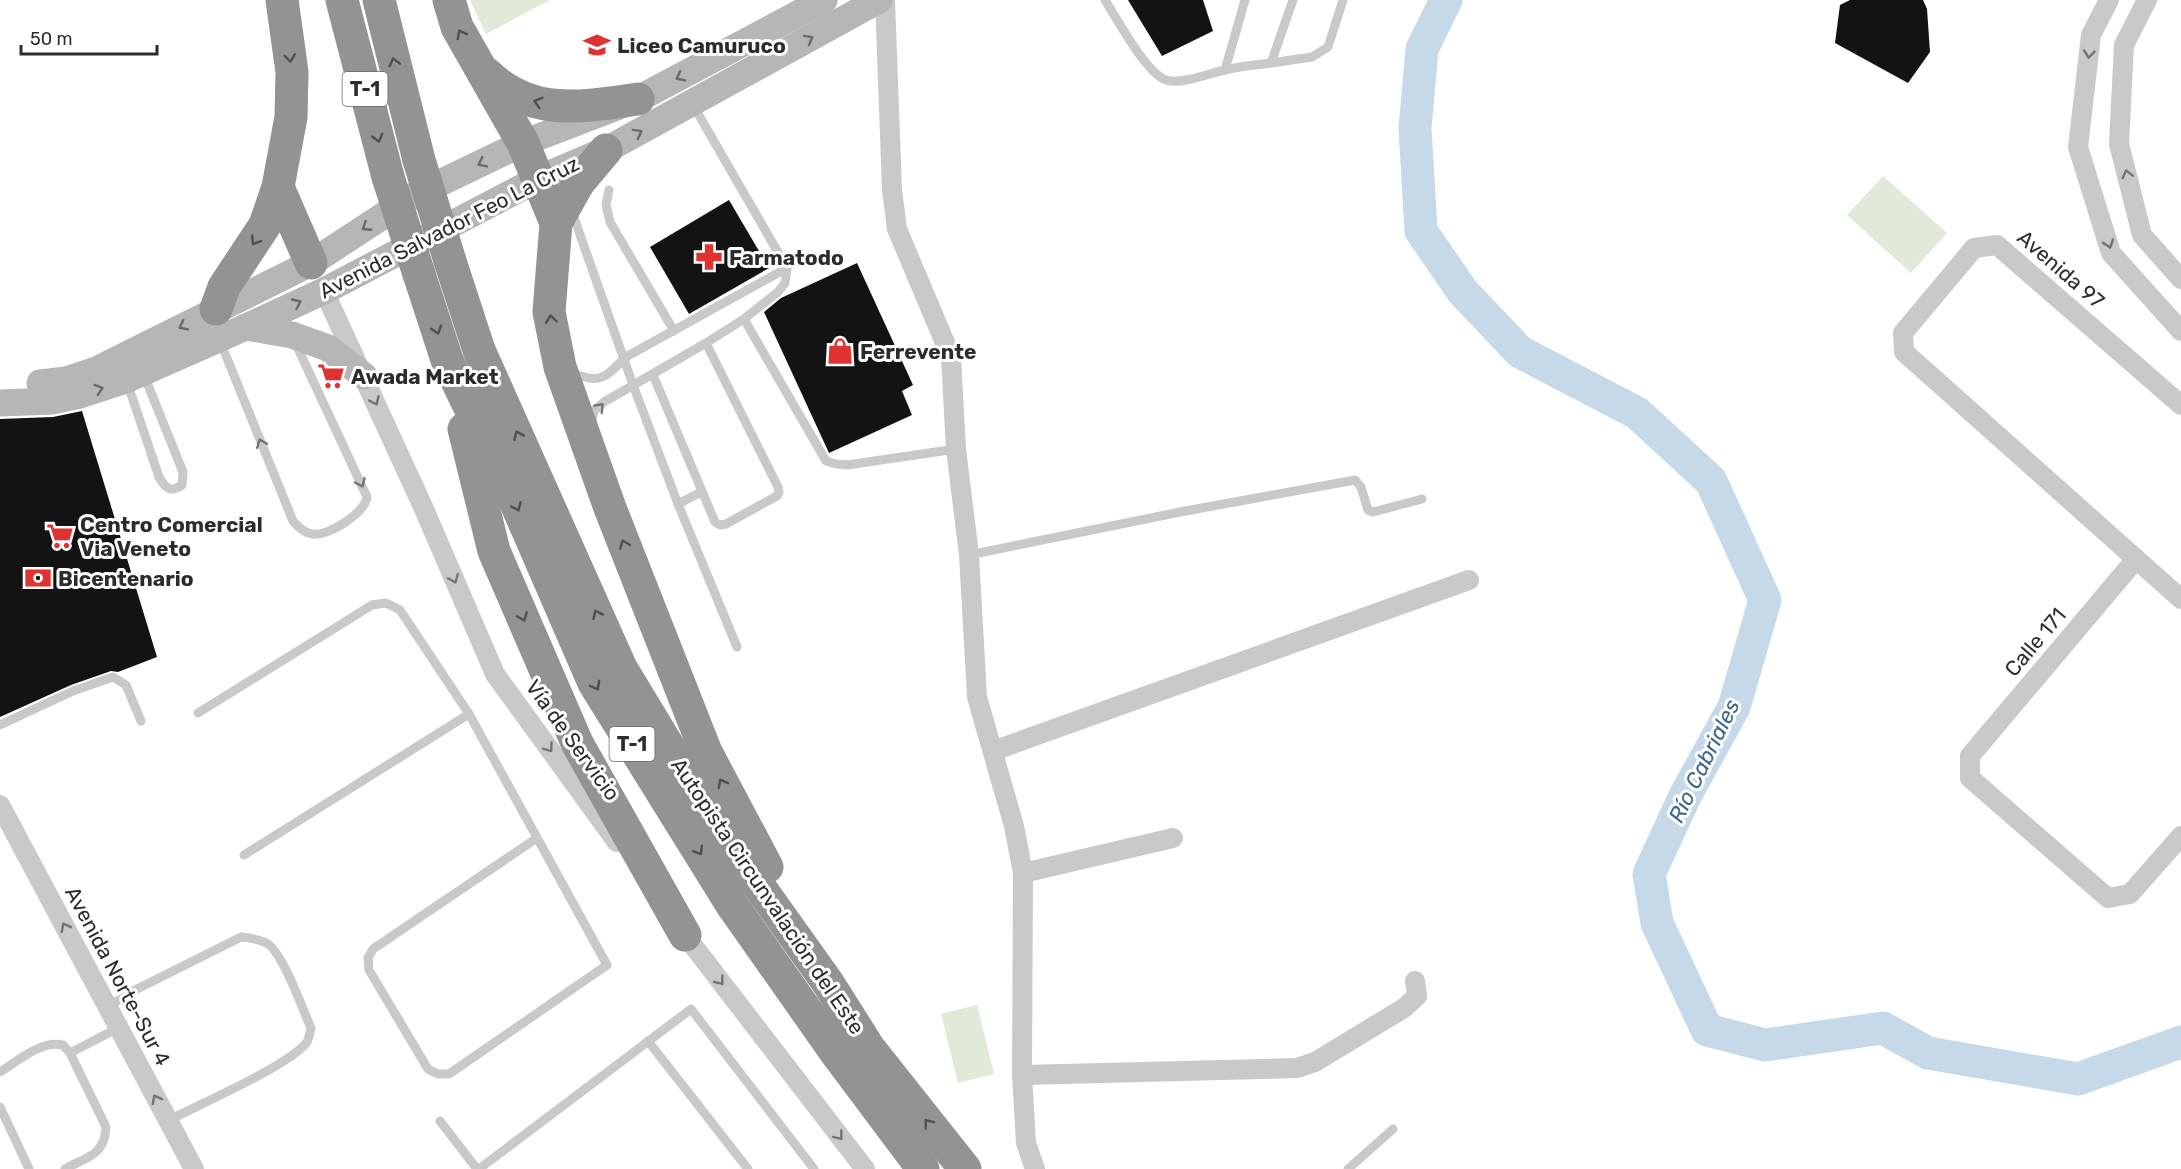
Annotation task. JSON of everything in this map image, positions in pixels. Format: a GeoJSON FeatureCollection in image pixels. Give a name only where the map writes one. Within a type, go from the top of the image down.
{"type":"FeatureCollection","features":[{"type":"Feature","properties":{"kind":"highway"},"geometry":{"type":"LineString","coordinates":[[218,324],[224,287],[265,225],[279,187],[291,117],[292,72],[282,0]]}},
{"type":"Feature","properties":{"kind":"highway","name":"Autopista Circunvalación del Este"},"geometry":{"type":"LineString","coordinates":[[342,0],[388,177],[447,360],[514,501],[594,683],[732,905],[834,1050],[924,1169]]}},
{"type":"Feature","properties":{"kind":"highway","name":"Autopista Circunvalación del Este"},"geometry":{"type":"LineString","coordinates":[[379,0],[419,160],[479,350],[621,668],[719,830],[828,983],[869,1048],[965,1169]]}},
{"type":"Feature","properties":{"kind":"highway"},"geometry":{"type":"LineString","coordinates":[[449,0],[457,27],[523,143],[538,179],[562,212]]}},
{"type":"Feature","properties":{"kind":"highway"},"geometry":{"type":"LineString","coordinates":[[478,65],[503,89],[543,105],[585,106],[638,99]]}},
{"type":"Feature","properties":{"kind":"highway"},"geometry":{"type":"LineString","coordinates":[[606,150],[579,182],[562,212],[549,312],[560,367],[610,508],[706,752],[828,983]]}},
{"type":"Feature","properties":{"kind":"highway"},"geometry":{"type":"LineString","coordinates":[[279,187],[317,277]]}},
{"type":"Feature","properties":{"kind":"highway"},"geometry":{"type":"LineString","coordinates":[[447,360],[494,551],[577,743],[685,935]]}},
{"type":"Feature","properties":{"kind":"street","name":"Avenida Salvador Feo La Cruz"},"geometry":{"type":"LineString","coordinates":[[0,403],[62,399],[80,395],[135,376],[218,324],[246,327],[317,277],[415,195],[523,143],[638,99],[824,0]]}},
{"type":"Feature","properties":{"kind":"street","name":"Avenida Salvador Feo La Cruz"},"geometry":{"type":"LineString","coordinates":[[0,387],[66,380],[218,324],[317,277],[606,150],[879,0]]}},
{"type":"Feature","properties":{"kind":"street"},"geometry":{"type":"LineString","coordinates":[[885,0],[892,190],[897,229],[951,357],[956,449],[969,555],[976,698],[1014,826],[1023,873],[1022,1075],[1026,1143],[1035,1169]]}},
{"type":"Feature","properties":{"kind":"street"},"geometry":{"type":"LineString","coordinates":[[2109,0],[2091,35],[2078,147],[2111,253],[2181,331]]}},
{"type":"Feature","properties":{"kind":"street"},"geometry":{"type":"LineString","coordinates":[[2147,0],[2124,45],[2119,144],[2142,235],[2181,279]]}},
{"type":"Feature","properties":{"kind":"street","name":"Avenida 97"},"geometry":{"type":"LineString","coordinates":[[2136,559],[1904,352],[1903,333],[1974,248],[1997,245],[2181,405]]}},
{"type":"Feature","properties":{"kind":"street","name":"Vía de Servicio"},"geometry":{"type":"LineString","coordinates":[[317,277],[424,509],[495,674],[685,935],[865,1169]]}},
{"type":"Feature","properties":{"kind":"street"},"geometry":{"type":"LineString","coordinates":[[246,327],[292,335],[328,348],[364,376]]}},
{"type":"Feature","properties":{"kind":"street"},"geometry":{"type":"LineString","coordinates":[[2136,559],[2181,599]]}},
{"type":"Feature","properties":{"kind":"street","name":"Calle 171"},"geometry":{"type":"LineString","coordinates":[[2136,559],[1970,756],[1970,778],[2108,898],[2130,894],[2181,836]]}},
{"type":"Feature","properties":{"kind":"street"},"geometry":{"type":"LineString","coordinates":[[993,751],[1468,580]]}},
{"type":"Feature","properties":{"kind":"street","name":"Avenida Norte-Sur 4"},"geometry":{"type":"LineString","coordinates":[[0,805],[194,1169]]}},
{"type":"Feature","properties":{"kind":"street"},"geometry":{"type":"LineString","coordinates":[[1023,873],[1173,838]]}},
{"type":"Feature","properties":{"kind":"street"},"geometry":{"type":"LineString","coordinates":[[1022,1075],[1297,1068],[1315,1062],[1404,1008],[1417,996],[1415,981]]}},
{"type":"Feature","properties":{"kind":"lane"},"geometry":{"type":"LineString","coordinates":[[1105,0],[1130,40],[1156,74],[1175,82],[1225,70],[1320,54],[1328,47],[1342,0]]}},
{"type":"Feature","properties":{"kind":"lane"},"geometry":{"type":"LineString","coordinates":[[1225,70],[1245,0]]}},
{"type":"Feature","properties":{"kind":"lane"},"geometry":{"type":"LineString","coordinates":[[1271,63],[1293,0]]}},
{"type":"Feature","properties":{"kind":"lane"},"geometry":{"type":"LineString","coordinates":[[586,443],[594,411],[603,402],[653,375],[744,319],[778,292],[785,283],[787,268],[692,103]]}},
{"type":"Feature","properties":{"kind":"lane"},"geometry":{"type":"LineString","coordinates":[[609,190],[606,205],[610,222],[674,331]]}},
{"type":"Feature","properties":{"kind":"lane"},"geometry":{"type":"LineString","coordinates":[[562,212],[624,358],[678,504],[737,647]]}},
{"type":"Feature","properties":{"kind":"lane"},"geometry":{"type":"LineString","coordinates":[[560,367],[586,379],[601,379],[613,371],[624,358],[787,268]]}},
{"type":"Feature","properties":{"kind":"lane"},"geometry":{"type":"LineString","coordinates":[[744,319],[826,460],[847,465],[956,449]]}},
{"type":"Feature","properties":{"kind":"lane"},"geometry":{"type":"LineString","coordinates":[[218,324],[293,521],[301,529],[315,535],[324,533],[357,515],[364,508],[367,497],[292,335]]}},
{"type":"Feature","properties":{"kind":"lane"},"geometry":{"type":"LineString","coordinates":[[653,375],[715,522],[720,525],[726,524],[777,496],[779,492],[706,343]]}},
{"type":"Feature","properties":{"kind":"lane"},"geometry":{"type":"LineString","coordinates":[[135,376],[183,472],[182,484],[176,489],[164,486],[159,477],[135,376]]}},
{"type":"Feature","properties":{"kind":"lane"},"geometry":{"type":"LineString","coordinates":[[969,555],[1180,512],[1354,480],[1361,487],[1368,510],[1373,512],[1422,499]]}},
{"type":"Feature","properties":{"kind":"lane"},"geometry":{"type":"LineString","coordinates":[[678,504],[701,492]]}},
{"type":"Feature","properties":{"kind":"lane"},"geometry":{"type":"LineString","coordinates":[[198,713],[372,605],[386,603],[400,610],[469,714],[607,965],[449,1074],[438,1074],[428,1069],[369,970],[368,958],[374,948],[537,838]]}},
{"type":"Feature","properties":{"kind":"lane"},"geometry":{"type":"LineString","coordinates":[[0,725],[73,692],[113,677],[126,685],[141,722]]}},
{"type":"Feature","properties":{"kind":"lane"},"geometry":{"type":"LineString","coordinates":[[244,855],[469,714]]}},
{"type":"Feature","properties":{"kind":"lane"},"geometry":{"type":"LineString","coordinates":[[107,1007],[137,989],[241,937],[256,939],[268,944],[280,957],[311,1028],[307,1041],[286,1059],[168,1121]]}},
{"type":"Feature","properties":{"kind":"lane"},"geometry":{"type":"LineString","coordinates":[[440,1120],[478,1169],[691,1009],[814,1169]]}},
{"type":"Feature","properties":{"kind":"lane"},"geometry":{"type":"LineString","coordinates":[[70,1053],[118,1028]]}},
{"type":"Feature","properties":{"kind":"lane"},"geometry":{"type":"LineString","coordinates":[[648,1041],[748,1169]]}},
{"type":"Feature","properties":{"kind":"lane"},"geometry":{"type":"LineString","coordinates":[[0,1072],[44,1046],[56,1043],[63,1045],[70,1053],[106,1127],[103,1145],[97,1152],[65,1169]]}},
{"type":"Feature","properties":{"kind":"lane"},"geometry":{"type":"LineString","coordinates":[[0,1107],[30,1169]]}},
{"type":"Feature","properties":{"kind":"lane"},"geometry":{"type":"LineString","coordinates":[[1348,1169],[1393,1129]]}},
{"type":"Feature","properties":{"kind":"green space"},"geometry":{"type":"Polygon","coordinates":[[[470,0],[550,0],[486,34],[470,0]]]}},
{"type":"Feature","properties":{"kind":"green space"},"geometry":{"type":"Polygon","coordinates":[[[1883,176],[1947,233],[1911,273],[1847,215],[1883,176]]]}},
{"type":"Feature","properties":{"kind":"green space"},"geometry":{"type":"Polygon","coordinates":[[[977,1005],[994,1074],[958,1083],[941,1014],[977,1005]]]}},
{"type":"Feature","properties":{"kind":"building"},"geometry":{"type":"Polygon","coordinates":[[[1128,0],[1203,0],[1213,31],[1162,56],[1128,0]]]}},
{"type":"Feature","properties":{"kind":"building"},"geometry":{"type":"Polygon","coordinates":[[[1850,0],[1923,0],[1927,9],[1930,52],[1908,83],[1835,43],[1840,5],[1850,0]]]}},
{"type":"Feature","properties":{"kind":"building","name":"Farmatodo"},"geometry":{"type":"Polygon","coordinates":[[[729,200],[769,268],[689,314],[650,247],[729,200]]]}},
{"type":"Feature","properties":{"kind":"building"},"geometry":{"type":"Polygon","coordinates":[[[857,263],[913,385],[902,391],[912,415],[829,453],[764,312],[781,298],[857,263]]]}},
{"type":"Feature","properties":{"kind":"building","name":"Centro Comercial Via Veneto"},"geometry":{"type":"Polygon","coordinates":[[[82,411],[157,657],[118,672],[111,671],[71,685],[0,717],[0,419],[53,417],[82,411]]]}},
{"type":"Feature","properties":{"kind":"waterway","name":"Río Cabriales"},"geometry":{"type":"LineString","coordinates":[[1446,0],[1422,49],[1415,128],[1421,231],[1463,292],[1520,352],[1637,413],[1711,481],[1765,600],[1734,707],[1685,796],[1649,874],[1657,923],[1707,1030],[1765,1045],[1883,1028],[1928,1053],[2078,1079],[2181,1042]]}},
{"type":"Feature","properties":{"kind":"place","name":"Liceo Camuruco"},"geometry":{"type":"Point","coordinates":[597,45]}},
{"type":"Feature","properties":{"kind":"place","name":"Farmatodo"},"geometry":{"type":"Point","coordinates":[709,257]}},
{"type":"Feature","properties":{"kind":"place","name":"Ferrevente"},"geometry":{"type":"Point","coordinates":[840,351]}},
{"type":"Feature","properties":{"kind":"place","name":"Awada Market"},"geometry":{"type":"Point","coordinates":[331,376]}},
{"type":"Feature","properties":{"kind":"place","name":"Centro Comercial Via Veneto"},"geometry":{"type":"Point","coordinates":[60,536]}},
{"type":"Feature","properties":{"kind":"place","name":"Bicentenario"},"geometry":{"type":"Point","coordinates":[38,578]}}]}
